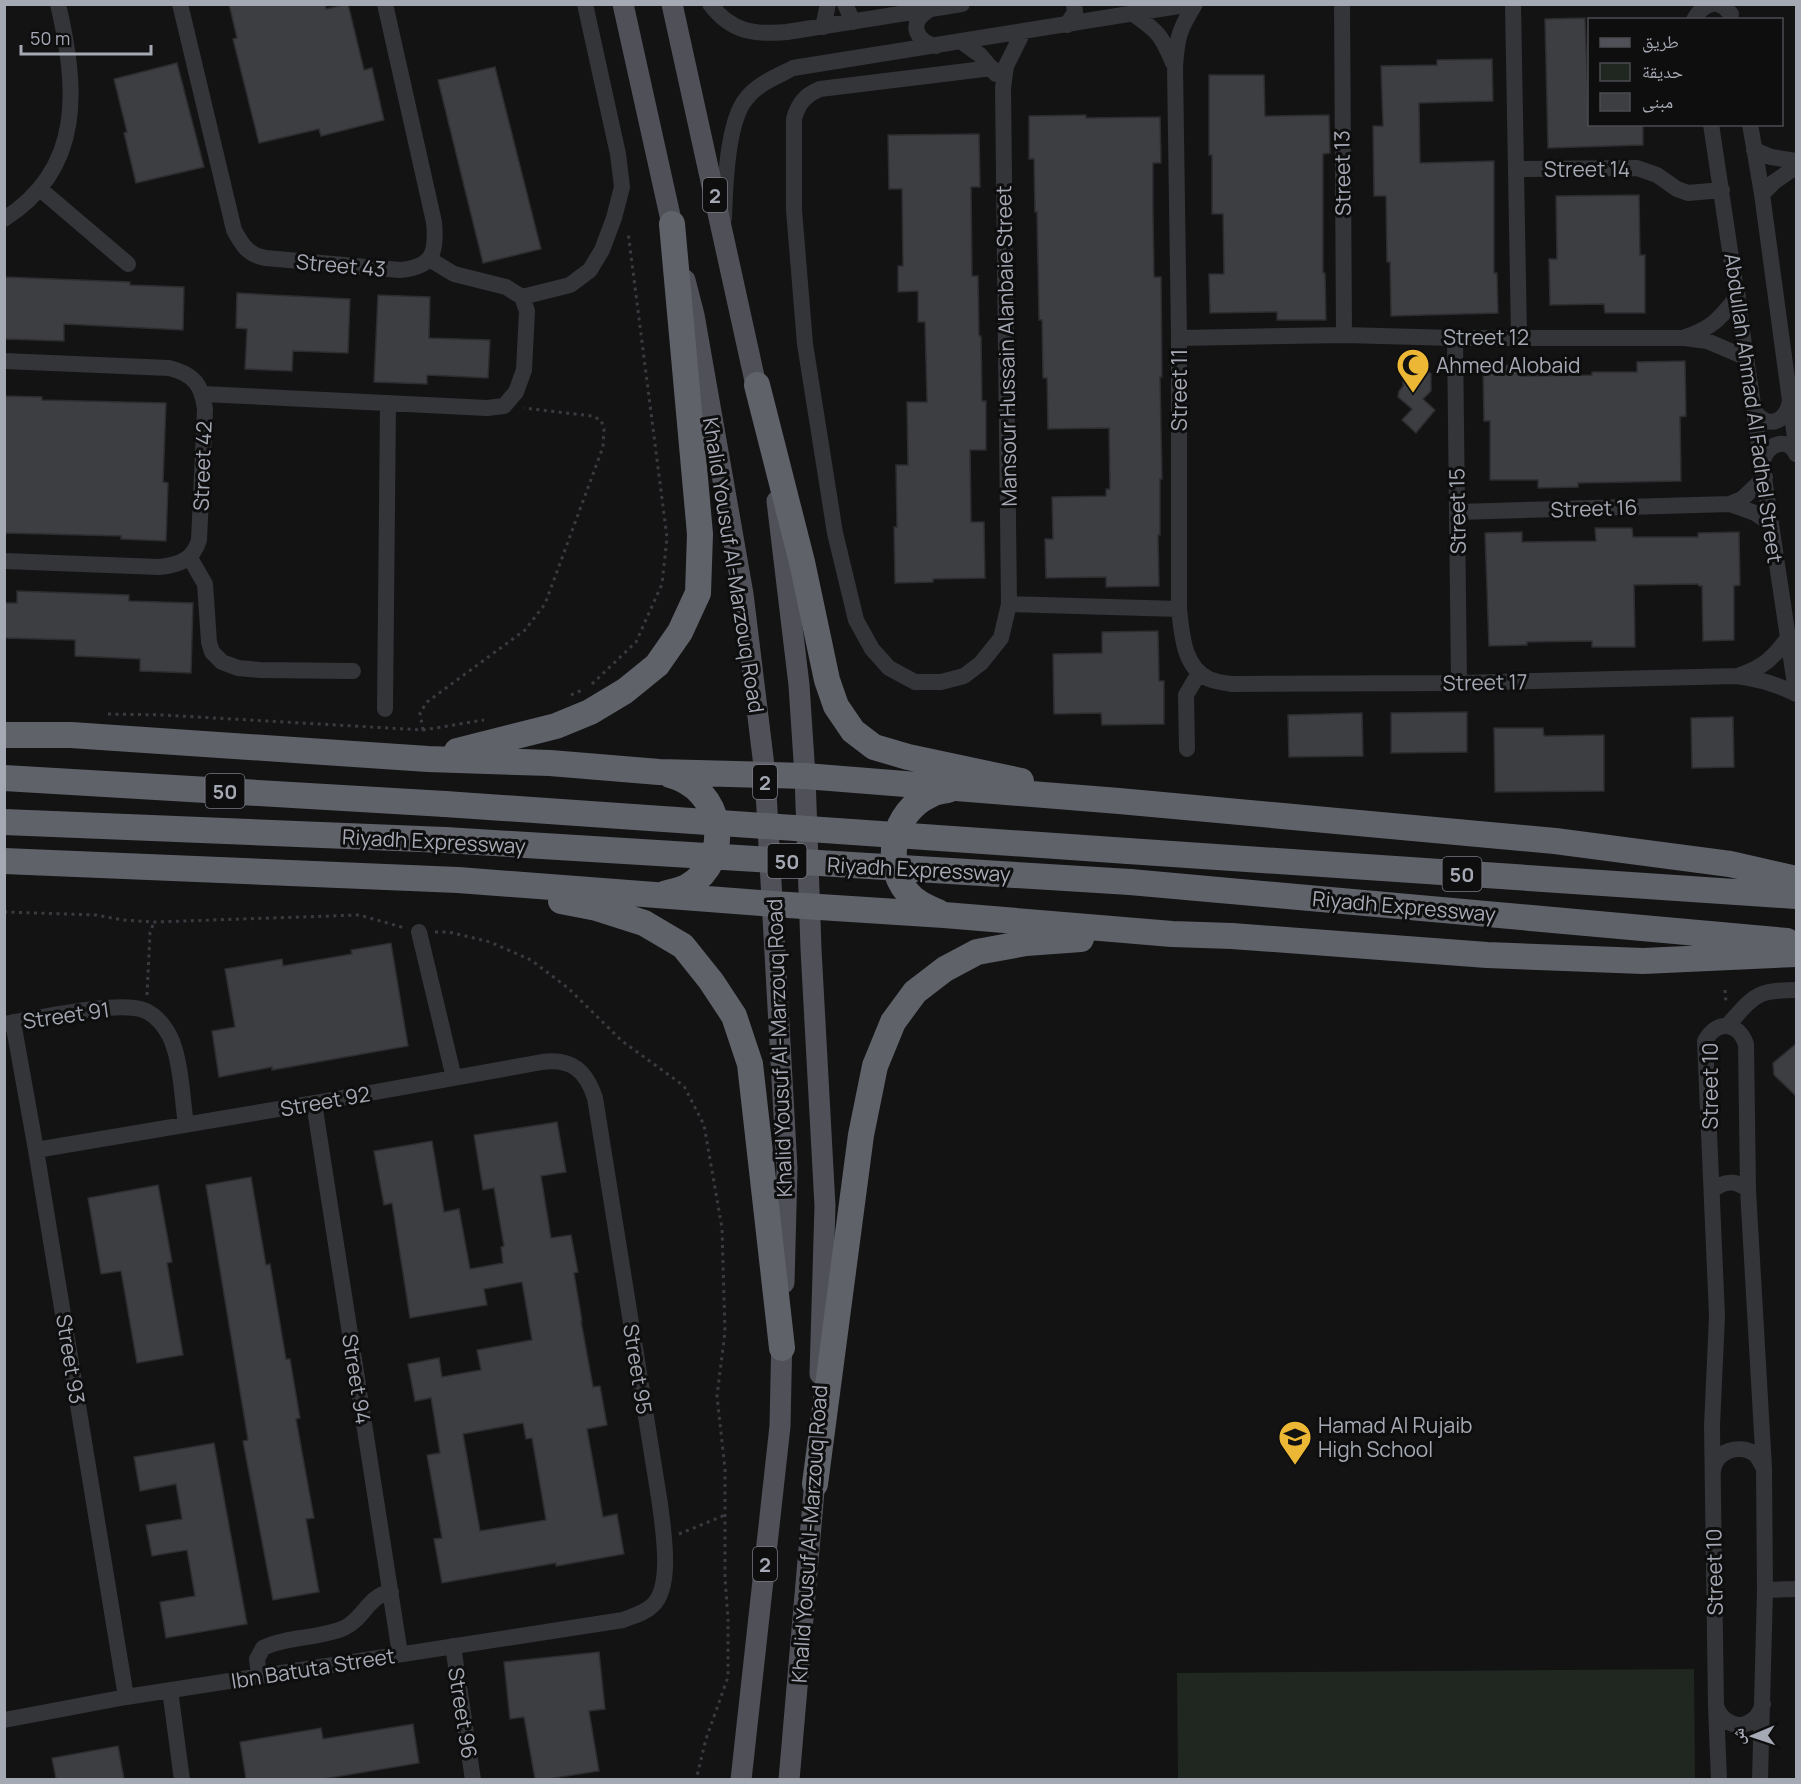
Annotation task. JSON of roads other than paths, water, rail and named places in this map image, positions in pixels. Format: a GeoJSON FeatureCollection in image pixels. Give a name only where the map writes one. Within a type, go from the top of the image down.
{"type":"FeatureCollection","features":[{"type":"Feature","properties":{"kind":"highway"},"geometry":{"type":"LineString","coordinates":[[428,759],[556,726],[590,712],[625,691],[657,665],[680,632],[698,593],[700,534],[672,224]]}},
{"type":"Feature","properties":{"kind":"highway"},"geometry":{"type":"LineString","coordinates":[[757,385],[802,562],[827,680],[836,706],[853,731],[874,747],[908,757],[1119,801]]}},
{"type":"Feature","properties":{"kind":"highway"},"geometry":{"type":"LineString","coordinates":[[4,735],[71,735],[428,759],[550,763],[659,772],[805,776],[1119,801],[1555,841],[1730,864],[1797,879]]}},
{"type":"Feature","properties":{"kind":"highway"},"geometry":{"type":"LineString","coordinates":[[659,772],[685,778],[705,795],[717,819],[717,845],[706,870],[686,887],[661,895]]}},
{"type":"Feature","properties":{"kind":"highway","name":"Riyadh Expressway"},"geometry":{"type":"LineString","coordinates":[[4,778],[445,804],[1797,896]]}},
{"type":"Feature","properties":{"kind":"highway"},"geometry":{"type":"LineString","coordinates":[[944,915],[923,906],[906,891],[896,871],[893,849],[898,827],[911,808],[929,795],[951,789]]}},
{"type":"Feature","properties":{"kind":"highway","name":"Riyadh Expressway"},"geometry":{"type":"LineString","coordinates":[[4,822],[445,840],[1130,882],[1797,942]]}},
{"type":"Feature","properties":{"kind":"highway"},"geometry":{"type":"LineString","coordinates":[[4,861],[458,880],[1172,934],[1232,936],[1487,955],[1643,961],[1797,954]]}},
{"type":"Feature","properties":{"kind":"highway"},"geometry":{"type":"LineString","coordinates":[[458,880],[597,908],[644,923],[683,946],[711,981],[734,1016],[750,1064],[782,1348]]}},
{"type":"Feature","properties":{"kind":"highway"},"geometry":{"type":"LineString","coordinates":[[815,1484],[861,1135],[875,1066],[893,1022],[915,992],[945,969],[977,952],[1026,943],[1172,934]]}},
{"type":"Feature","properties":{"kind":"main road","name":"Khalid Yousuf Al-Marzouq Road"},"geometry":{"type":"LineString","coordinates":[[623,4],[694,315],[743,594],[765,774],[787,1169],[780,1426],[741,1779]]}},
{"type":"Feature","properties":{"kind":"main road","name":"Khalid Yousuf Al-Marzouq Road"},"geometry":{"type":"LineString","coordinates":[[672,4],[757,385],[778,507],[799,685],[805,776],[811,949],[825,1206],[815,1484],[789,1779]]}},
{"type":"Feature","properties":{"kind":"street"},"geometry":{"type":"LineString","coordinates":[[4,219],[19,210],[40,189],[57,163],[67,135],[72,105],[65,34],[58,4]]}},
{"type":"Feature","properties":{"kind":"street","name":"Street 43"},"geometry":{"type":"LineString","coordinates":[[180,4],[234,230],[248,252],[266,258],[400,270],[415,268],[429,259]]}},
{"type":"Feature","properties":{"kind":"street"},"geometry":{"type":"LineString","coordinates":[[203,394],[487,408],[504,406],[516,392],[524,370],[527,311],[522,297],[506,286],[454,274],[429,259],[436,240],[434,222],[385,4]]}},
{"type":"Feature","properties":{"kind":"street"},"geometry":{"type":"LineString","coordinates":[[522,297],[570,285],[590,270],[602,249],[614,218],[622,187],[618,154],[585,4]]}},
{"type":"Feature","properties":{"kind":"street"},"geometry":{"type":"LineString","coordinates":[[710,4],[718,15],[740,29],[763,34],[822,27],[962,4]]}},
{"type":"Feature","properties":{"kind":"street"},"geometry":{"type":"LineString","coordinates":[[822,27],[828,4]]}},
{"type":"Feature","properties":{"kind":"street"},"geometry":{"type":"LineString","coordinates":[[844,4],[853,22]]}},
{"type":"Feature","properties":{"kind":"street"},"geometry":{"type":"LineString","coordinates":[[1067,25],[1075,12],[1074,4]]}},
{"type":"Feature","properties":{"kind":"street","name":"Street 11"},"geometry":{"type":"LineString","coordinates":[[1100,4],[1109,15],[1125,16],[1154,28],[1166,45],[1175,67]]}},
{"type":"Feature","properties":{"kind":"street"},"geometry":{"type":"LineString","coordinates":[[723,231],[726,172],[736,115],[746,99],[762,84],[792,68],[1193,4]]}},
{"type":"Feature","properties":{"kind":"street","name":"Street 11"},"geometry":{"type":"LineString","coordinates":[[1193,4],[1181,26],[1175,67],[1179,338],[1179,609],[1183,643],[1199,673]]}},
{"type":"Feature","properties":{"kind":"street","name":"Street 14"},"geometry":{"type":"LineString","coordinates":[[1513,4],[1519,337]]}},
{"type":"Feature","properties":{"kind":"street"},"geometry":{"type":"LineString","coordinates":[[1695,18],[1698,12],[1706,6],[1715,4],[1732,13]]}},
{"type":"Feature","properties":{"kind":"street","name":"Street 13"},"geometry":{"type":"LineString","coordinates":[[1340,7],[1344,335]]}},
{"type":"Feature","properties":{"kind":"street"},"geometry":{"type":"LineString","coordinates":[[929,10],[918,20],[918,35],[922,41],[936,46]]}},
{"type":"Feature","properties":{"kind":"street","name":"Mansour Hussain Alanbaie Street"},"geometry":{"type":"LineString","coordinates":[[992,68],[820,89],[812,92],[800,103],[794,119],[794,210],[805,344],[835,533],[856,620],[872,650],[889,668],[915,682],[941,681],[964,676],[981,663],[1001,638],[1009,604],[1002,88],[1006,66],[1023,32]]}},
{"type":"Feature","properties":{"kind":"street","name":"Mansour Hussain Alanbaie Street"},"geometry":{"type":"LineString","coordinates":[[963,42],[992,68],[1002,88]]}},
{"type":"Feature","properties":{"kind":"street","name":"Abdullah Ahmad Al Fadhel Street"},"geometry":{"type":"LineString","coordinates":[[1711,126],[1797,693]]}},
{"type":"Feature","properties":{"kind":"street","name":"Abdullah Ahmad Al Fadhel Street"},"geometry":{"type":"LineString","coordinates":[[1750,126],[1779,323],[1792,370],[1790,401],[1797,445]]}},
{"type":"Feature","properties":{"kind":"street"},"geometry":{"type":"LineString","coordinates":[[1754,150],[1771,157],[1797,161]]}},
{"type":"Feature","properties":{"kind":"street"},"geometry":{"type":"LineString","coordinates":[[1762,194],[1782,176],[1797,167]]}},
{"type":"Feature","properties":{"kind":"street","name":"Street 14"},"geometry":{"type":"LineString","coordinates":[[1517,169],[1637,168],[1657,175],[1677,189],[1688,193],[1722,190]]}},
{"type":"Feature","properties":{"kind":"street"},"geometry":{"type":"LineString","coordinates":[[40,189],[128,264]]}},
{"type":"Feature","properties":{"kind":"street","name":"Street 12"},"geometry":{"type":"LineString","coordinates":[[1685,338],[1705,331],[1720,318],[1738,296]]}},
{"type":"Feature","properties":{"kind":"street"},"geometry":{"type":"LineString","coordinates":[[1779,323],[1797,332]]}},
{"type":"Feature","properties":{"kind":"street","name":"Street 12"},"geometry":{"type":"LineString","coordinates":[[1179,338],[1344,335],[1455,338],[1685,338],[1707,341],[1747,358]]}},
{"type":"Feature","properties":{"kind":"street","name":"Street 15"},"geometry":{"type":"LineString","coordinates":[[1455,338],[1459,683]]}},
{"type":"Feature","properties":{"kind":"street","name":"Street 42"},"geometry":{"type":"LineString","coordinates":[[4,361],[169,368],[189,376],[203,394],[205,409],[199,540],[196,551],[190,558]]}},
{"type":"Feature","properties":{"kind":"street"},"geometry":{"type":"LineString","coordinates":[[1755,412],[1768,422],[1777,421],[1784,417],[1790,401]]}},
{"type":"Feature","properties":{"kind":"street"},"geometry":{"type":"LineString","coordinates":[[385,709],[388,403]]}},
{"type":"Feature","properties":{"kind":"street"},"geometry":{"type":"LineString","coordinates":[[1730,504],[1742,499],[1764,471],[1764,456],[1769,448],[1777,444],[1787,445],[1797,454]]}},
{"type":"Feature","properties":{"kind":"street","name":"Street 16"},"geometry":{"type":"LineString","coordinates":[[1457,513],[1730,504],[1755,513],[1772,524]]}},
{"type":"Feature","properties":{"kind":"street"},"geometry":{"type":"LineString","coordinates":[[4,561],[159,567],[171,566],[190,558],[205,584],[209,642],[212,652],[222,662],[238,668],[260,670],[353,671]]}},
{"type":"Feature","properties":{"kind":"street"},"geometry":{"type":"LineString","coordinates":[[1009,604],[1179,609]]}},
{"type":"Feature","properties":{"kind":"street","name":"Street 17"},"geometry":{"type":"LineString","coordinates":[[1737,676],[1758,669],[1773,658],[1788,638]]}},
{"type":"Feature","properties":{"kind":"street"},"geometry":{"type":"LineString","coordinates":[[1187,749],[1186,695],[1199,673]]}},
{"type":"Feature","properties":{"kind":"street","name":"Street 17"},"geometry":{"type":"LineString","coordinates":[[1199,673],[1211,680],[1232,684],[1459,683],[1737,676],[1777,684],[1797,693]]}},
{"type":"Feature","properties":{"kind":"street"},"geometry":{"type":"LineString","coordinates":[[419,932],[454,1078]]}},
{"type":"Feature","properties":{"kind":"street"},"geometry":{"type":"LineString","coordinates":[[1727,1026],[1751,999],[1759,994],[1773,990],[1797,990]]}},
{"type":"Feature","properties":{"kind":"street","name":"Street 91"},"geometry":{"type":"LineString","coordinates":[[9,1023],[112,1007],[147,1011],[169,1034],[175,1048],[186,1124]]}},
{"type":"Feature","properties":{"kind":"street","name":"Street 93"},"geometry":{"type":"LineString","coordinates":[[9,1023],[36,1150],[126,1697]]}},
{"type":"Feature","properties":{"kind":"street","name":"Street 10"},"geometry":{"type":"LineString","coordinates":[[1719,1779],[1712,1479],[1717,1316],[1705,1041],[1710,1032],[1727,1026],[1736,1028],[1742,1034],[1746,1044],[1748,1190],[1764,1468],[1765,1590],[1761,1779]]}},
{"type":"Feature","properties":{"kind":"street","name":"Street 92"},"geometry":{"type":"LineString","coordinates":[[36,1150],[556,1060],[568,1063],[578,1070],[589,1081],[595,1098]]}},
{"type":"Feature","properties":{"kind":"street","name":"Street 95"},"geometry":{"type":"LineString","coordinates":[[595,1098],[664,1540],[665,1566],[662,1588],[653,1604],[639,1614],[623,1620]]}},
{"type":"Feature","properties":{"kind":"street","name":"Street 94"},"geometry":{"type":"LineString","coordinates":[[314,1103],[400,1654]]}},
{"type":"Feature","properties":{"kind":"street"},"geometry":{"type":"LineString","coordinates":[[1712,1191],[1726,1182],[1734,1182],[1748,1190]]}},
{"type":"Feature","properties":{"kind":"street"},"geometry":{"type":"LineString","coordinates":[[1712,1479],[1714,1466],[1721,1455],[1733,1449],[1746,1449],[1757,1456],[1764,1468]]}},
{"type":"Feature","properties":{"kind":"street"},"geometry":{"type":"LineString","coordinates":[[1765,1590],[1797,1589]]}},
{"type":"Feature","properties":{"kind":"street"},"geometry":{"type":"LineString","coordinates":[[259,1676],[257,1659],[262,1648],[344,1628],[356,1619],[374,1598],[391,1592]]}},
{"type":"Feature","properties":{"kind":"street","name":"Ibn Batuta Street"},"geometry":{"type":"LineString","coordinates":[[4,1720],[126,1697],[623,1620]]}},
{"type":"Feature","properties":{"kind":"street","name":"Street 96"},"geometry":{"type":"LineString","coordinates":[[453,1646],[473,1779]]}},
{"type":"Feature","properties":{"kind":"street"},"geometry":{"type":"LineString","coordinates":[[170,1690],[182,1779]]}},
{"type":"Feature","properties":{"kind":"street"},"geometry":{"type":"LineString","coordinates":[[1716,1706],[1724,1720],[1740,1725],[1755,1719],[1761,1712],[1763,1704]]}},
{"type":"Feature","properties":{"kind":"place","name":"Ahmed Alobaid"},"geometry":{"type":"Point","coordinates":[1413,394]}},
{"type":"Feature","properties":{"kind":"place","name":"Hamad Al Rujaib High School"},"geometry":{"type":"Point","coordinates":[1295,1466]}}]}
